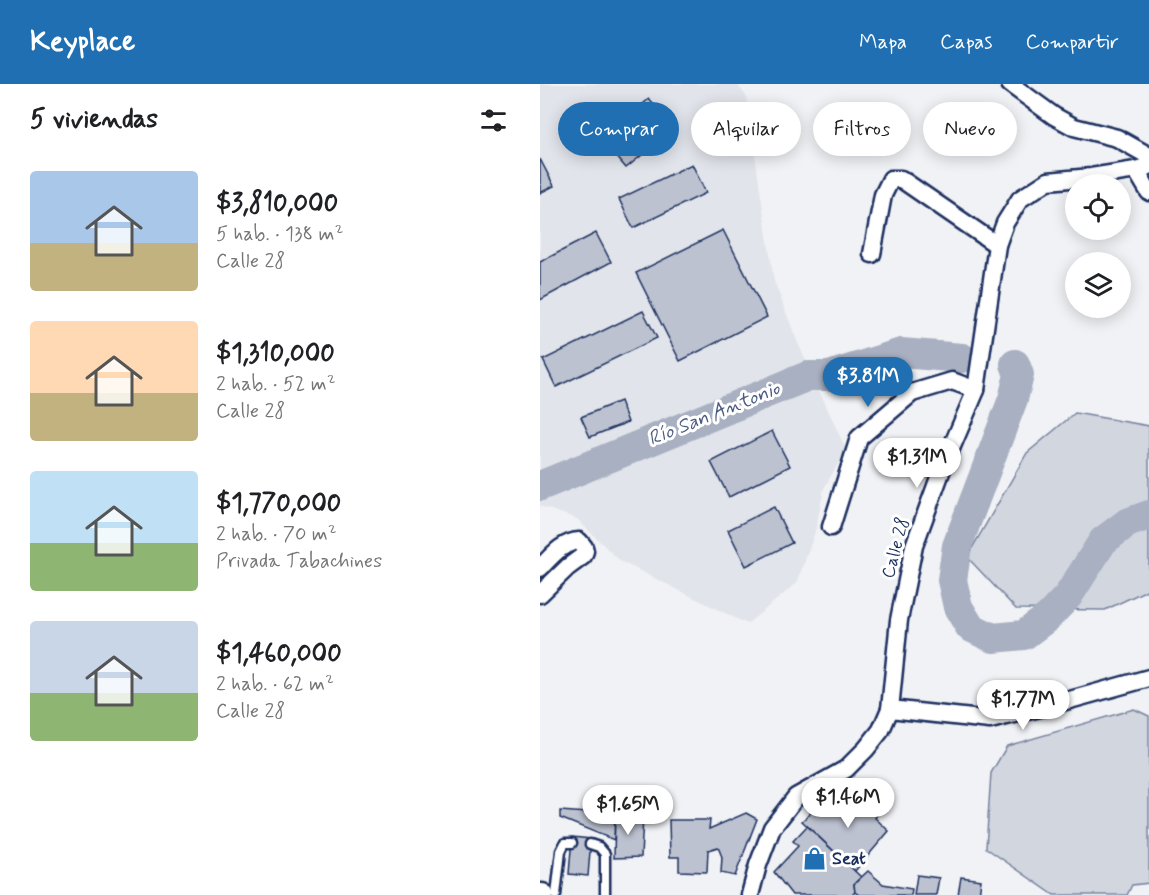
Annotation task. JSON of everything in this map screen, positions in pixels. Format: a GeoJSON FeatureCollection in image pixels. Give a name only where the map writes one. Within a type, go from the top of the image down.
{"type":"FeatureCollection","features":[{"type":"Feature","properties":{"kind":"street"},"geometry":{"type":"LineString","coordinates":[[1010,84],[1054,116],[1074,127],[1117,138],[1149,156]]}},
{"type":"Feature","properties":{"kind":"street"},"geometry":{"type":"LineString","coordinates":[[1143,168],[1149,192]]}},
{"type":"Feature","properties":{"kind":"street","name":"Calle 28"},"geometry":{"type":"LineString","coordinates":[[750,895],[772,828],[796,797],[846,769],[866,749],[881,730],[890,709],[899,620],[914,546],[941,472],[976,390],[997,245],[1005,223],[1020,199],[1048,181],[1091,177],[1143,168]]}},
{"type":"Feature","properties":{"kind":"street"},"geometry":{"type":"LineString","coordinates":[[872,254],[883,195],[891,179],[901,179],[997,245]]}},
{"type":"Feature","properties":{"kind":"street"},"geometry":{"type":"LineString","coordinates":[[831,527],[859,438],[912,393],[952,381],[976,390]]}},
{"type":"Feature","properties":{"kind":"street"},"geometry":{"type":"LineString","coordinates":[[540,568],[568,543],[579,542],[584,547],[583,556],[540,594]]}},
{"type":"Feature","properties":{"kind":"street"},"geometry":{"type":"LineString","coordinates":[[890,709],[990,720],[1149,678]]}},
{"type":"Feature","properties":{"kind":"lane"},"geometry":{"type":"LineString","coordinates":[[556,895],[563,845],[572,843]]}},
{"type":"Feature","properties":{"kind":"lane"},"geometry":{"type":"LineString","coordinates":[[590,844],[599,847],[605,854],[605,895]]}},
{"type":"Feature","properties":{"kind":"shaded area"},"geometry":{"type":"Polygon","coordinates":[[[540,84],[737,84],[746,96],[747,102],[691,102],[691,156],[755,156],[774,281],[797,341],[846,450],[824,488],[815,532],[797,583],[747,624],[620,561],[577,519],[540,506],[540,84]]]}},
{"type":"Feature","properties":{"kind":"shaded area"},"geometry":{"type":"Polygon","coordinates":[[[1075,413],[1149,426],[1149,589],[1105,610],[1016,609],[967,557],[1027,453],[1075,413]]]}},
{"type":"Feature","properties":{"kind":"shaded area"},"geometry":{"type":"Polygon","coordinates":[[[1134,709],[1149,716],[1149,883],[1132,885],[1127,895],[1054,895],[986,848],[991,773],[1007,746],[1134,709]]]}},
{"type":"Feature","properties":{"kind":"building"},"geometry":{"type":"Polygon","coordinates":[[[616,156],[641,156],[626,168],[616,156]]]}},
{"type":"Feature","properties":{"kind":"building"},"geometry":{"type":"Polygon","coordinates":[[[540,159],[554,186],[540,193],[540,159]]]}},
{"type":"Feature","properties":{"kind":"building"},"geometry":{"type":"Polygon","coordinates":[[[692,164],[706,193],[633,228],[619,199],[692,164]]]}},
{"type":"Feature","properties":{"kind":"building"},"geometry":{"type":"Polygon","coordinates":[[[723,230],[767,317],[680,361],[636,273],[723,230]]]}},
{"type":"Feature","properties":{"kind":"building"},"geometry":{"type":"Polygon","coordinates":[[[596,233],[611,262],[540,300],[540,262],[596,233]]]}},
{"type":"Feature","properties":{"kind":"building"},"geometry":{"type":"Polygon","coordinates":[[[643,311],[657,338],[556,387],[543,360],[643,311]]]}},
{"type":"Feature","properties":{"kind":"building"},"geometry":{"type":"Polygon","coordinates":[[[620,401],[628,422],[590,437],[581,417],[620,401]]]}},
{"type":"Feature","properties":{"kind":"building"},"geometry":{"type":"Polygon","coordinates":[[[772,431],[790,466],[729,497],[711,462],[772,431]]]}},
{"type":"Feature","properties":{"kind":"building"},"geometry":{"type":"Polygon","coordinates":[[[774,507],[792,543],[746,566],[728,530],[774,507]]]}},
{"type":"Feature","properties":{"kind":"building"},"geometry":{"type":"Polygon","coordinates":[[[844,791],[858,804],[861,802],[877,815],[875,818],[889,831],[855,871],[802,821],[816,808],[819,811],[826,804],[828,806],[835,799],[837,800],[844,791]]]}},
{"type":"Feature","properties":{"kind":"building"},"geometry":{"type":"Polygon","coordinates":[[[560,811],[615,815],[614,840],[560,818],[560,811]]]}},
{"type":"Feature","properties":{"kind":"building"},"geometry":{"type":"Polygon","coordinates":[[[746,813],[757,819],[735,876],[721,873],[722,857],[718,847],[708,850],[707,872],[679,871],[679,857],[670,857],[669,820],[710,820],[709,829],[746,813]]]}},
{"type":"Feature","properties":{"kind":"building"},"geometry":{"type":"Polygon","coordinates":[[[615,815],[643,816],[641,857],[614,858],[615,815]]]}},
{"type":"Feature","properties":{"kind":"building","name":"Seat"},"geometry":{"type":"Polygon","coordinates":[[[807,826],[861,877],[854,884],[855,892],[852,895],[792,895],[774,872],[798,846],[793,841],[807,826]]]}},
{"type":"Feature","properties":{"kind":"building"},"geometry":{"type":"Polygon","coordinates":[[[572,837],[591,839],[588,876],[569,874],[572,837]]]}},
{"type":"Feature","properties":{"kind":"building"},"geometry":{"type":"Polygon","coordinates":[[[868,871],[883,884],[912,889],[911,895],[859,895],[855,892],[854,884],[868,871]]]}},
{"type":"Feature","properties":{"kind":"building"},"geometry":{"type":"Polygon","coordinates":[[[917,875],[939,878],[936,895],[914,895],[917,875]]]}},
{"type":"Feature","properties":{"kind":"building"},"geometry":{"type":"Polygon","coordinates":[[[961,877],[981,880],[979,895],[958,895],[961,877]]]}},
{"type":"Feature","properties":{"kind":"waterway","name":"Río San Antonio"},"geometry":{"type":"LineString","coordinates":[[540,486],[808,376],[829,376],[901,353],[962,358]]}},
{"type":"Feature","properties":{"kind":"waterway","name":"Río San Antonio"},"geometry":{"type":"LineString","coordinates":[[1015,364],[1019,375],[1013,399],[957,546],[952,580],[958,607],[970,627],[993,638],[1024,635],[1048,617],[1068,596],[1103,541],[1127,523],[1149,515]]}},
{"type":"Feature","properties":{"kind":"place","name":"Seat"},"geometry":{"type":"Point","coordinates":[814,859]}}]}
